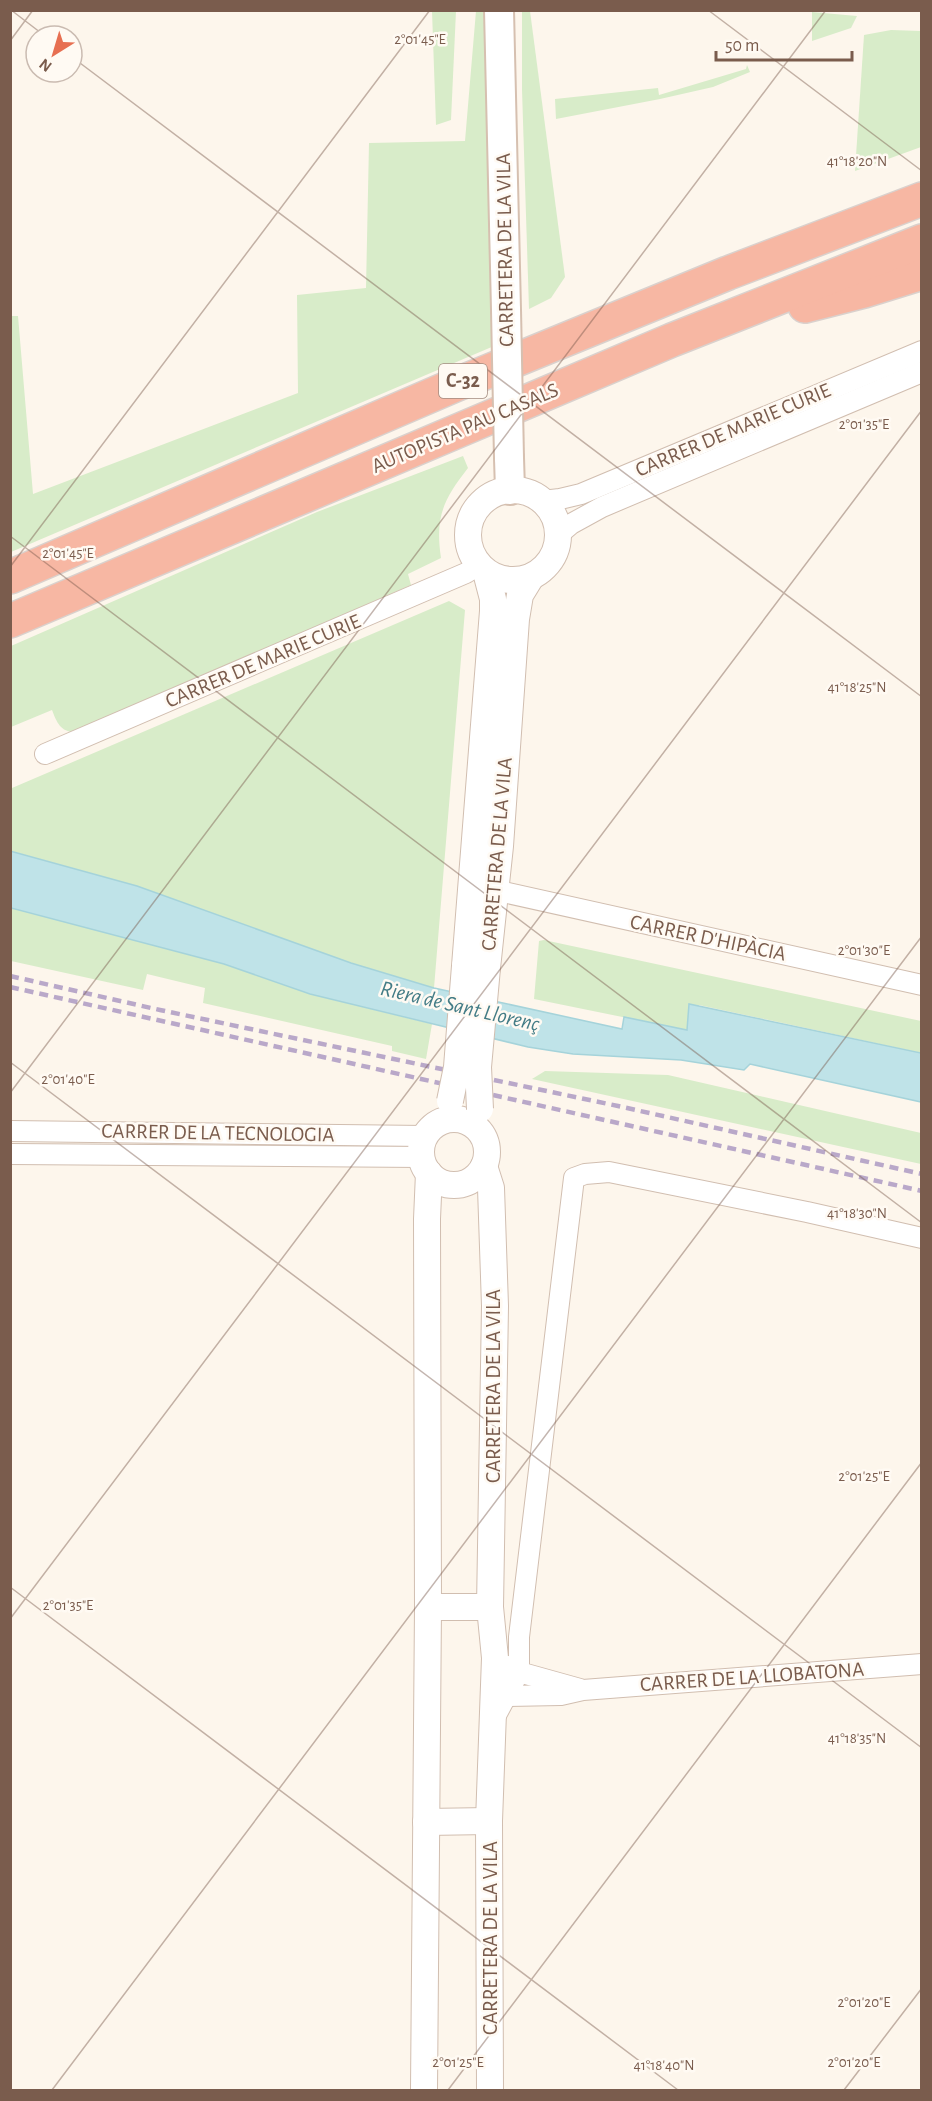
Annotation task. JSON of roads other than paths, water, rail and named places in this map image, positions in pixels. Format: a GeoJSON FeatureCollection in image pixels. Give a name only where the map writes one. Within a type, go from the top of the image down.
{"type":"FeatureCollection","features":[{"type":"Feature","properties":{"kind":"highway","name":"AUTOPISTA PAU CASALS"},"geometry":{"type":"LineString","coordinates":[[10,577],[455,385],[728,273],[921,199]]}},
{"type":"Feature","properties":{"kind":"highway","name":"AUTOPISTA PAU CASALS"},"geometry":{"type":"LineString","coordinates":[[10,621],[672,340],[921,241]]}},
{"type":"Feature","properties":{"kind":"highway"},"geometry":{"type":"LineString","coordinates":[[672,340],[864,291],[921,273]]}},
{"type":"Feature","properties":{"kind":"main road","name":"CARRETERA DE LA VILA"},"geometry":{"type":"LineString","coordinates":[[499,10],[510,490]]}},
{"type":"Feature","properties":{"kind":"street","name":"CARRER DE MARIE CURIE"},"geometry":{"type":"LineString","coordinates":[[542,501],[560,500],[581,494],[921,351]]}},
{"type":"Feature","properties":{"kind":"street","name":"CARRER DE MARIE CURIE"},"geometry":{"type":"LineString","coordinates":[[558,535],[571,524],[602,507],[921,372]]}},
{"type":"Feature","properties":{"kind":"street"},"geometry":{"type":"LineString","coordinates":[[510,490],[532,495],[542,501],[551,511],[558,535],[554,556],[540,572],[531,577],[512,581],[494,576],[483,568],[473,556],[468,534],[469,523],[480,504],[489,497],[510,490]]}},
{"type":"Feature","properties":{"kind":"street","name":"CARRER DE MARIE CURIE"},"geometry":{"type":"LineString","coordinates":[[45,754],[466,573],[483,568]]}},
{"type":"Feature","properties":{"kind":"street","name":"CARRETERA DE LA VILA"},"geometry":{"type":"LineString","coordinates":[[483,568],[493,599],[476,967],[478,1067],[483,1134]]}},
{"type":"Feature","properties":{"kind":"street","name":"CARRETERA DE LA VILA"},"geometry":{"type":"LineString","coordinates":[[447,1111],[494,890],[500,846],[516,619],[520,595],[531,577]]}},
{"type":"Feature","properties":{"kind":"street","name":"CARRER D'HIPÀCIA"},"geometry":{"type":"LineString","coordinates":[[494,890],[921,985]]}},
{"type":"Feature","properties":{"kind":"street"},"geometry":{"type":"LineString","coordinates":[[424,2091],[428,1606],[425,1156],[435,1125],[447,1111],[454,1119],[468,1122],[483,1134],[488,1150],[484,1166],[477,1176],[459,1185],[439,1181],[425,1156]]}},
{"type":"Feature","properties":{"kind":"street","name":"CARRER DE LA TECNOLOGIA"},"geometry":{"type":"LineString","coordinates":[[10,1131],[425,1156]]}},
{"type":"Feature","properties":{"kind":"street","name":"CARRER DE LA TECNOLOGIA"},"geometry":{"type":"LineString","coordinates":[[10,1154],[425,1156]]}},
{"type":"Feature","properties":{"kind":"street","name":"CARRETERA DE LA VILA"},"geometry":{"type":"LineString","coordinates":[[484,1166],[491,1188],[495,1306],[490,1607],[495,1658],[489,1821],[490,2091]]}},
{"type":"Feature","properties":{"kind":"street"},"geometry":{"type":"LineString","coordinates":[[493,1720],[519,1672],[519,1637],[574,1178],[585,1174],[609,1172],[807,1212],[921,1238]]}},
{"type":"Feature","properties":{"kind":"street"},"geometry":{"type":"LineString","coordinates":[[428,1606],[490,1607]]}},
{"type":"Feature","properties":{"kind":"street","name":"CARRER DE LA LLOBATONA"},"geometry":{"type":"LineString","coordinates":[[495,1658],[519,1672],[583,1690]]}},
{"type":"Feature","properties":{"kind":"street","name":"CARRER DE LA LLOBATONA"},"geometry":{"type":"LineString","coordinates":[[506,1696],[561,1695],[583,1690],[921,1664]]}},
{"type":"Feature","properties":{"kind":"street","name":"CARRETERA DE LA VILA"},"geometry":{"type":"LineString","coordinates":[[426,1822],[489,1821]]}},
{"type":"Feature","properties":{"kind":"water","name":"Riera de Sant Llorenç"},"geometry":{"type":"Polygon","coordinates":[[[10,851],[137,886],[351,963],[434,988],[622,1029],[624,1017],[687,1030],[689,1004],[921,1053],[921,1102],[750,1064],[744,1070],[681,1060],[573,1054],[528,1047],[310,994],[224,964],[11,908],[10,851]]]}},
{"type":"Feature","properties":{"kind":"railway"},"geometry":{"type":"LineString","coordinates":[[10,976],[160,1010],[618,1106],[922,1174]]}},
{"type":"Feature","properties":{"kind":"railway"},"geometry":{"type":"LineString","coordinates":[[10,987],[922,1191]]}}]}
